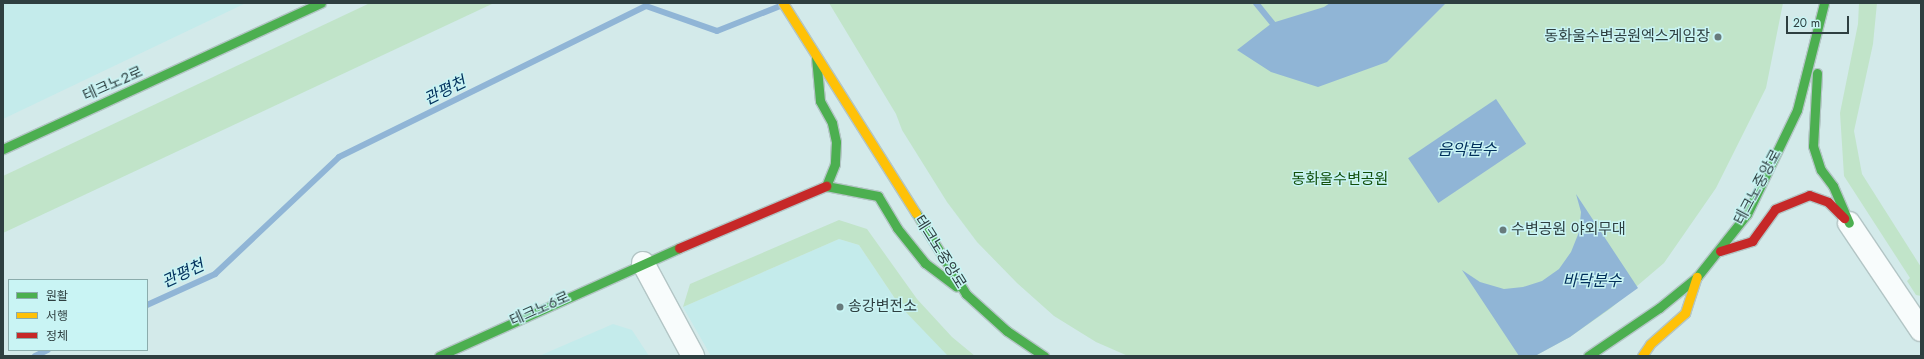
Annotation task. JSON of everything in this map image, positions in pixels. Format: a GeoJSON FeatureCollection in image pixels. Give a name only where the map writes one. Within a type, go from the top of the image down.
{"type":"FeatureCollection","features":[{"type":"Feature","properties":{"kind":"main road","name":"테크노2로"},"geometry":{"type":"LineString","coordinates":[[3,149],[321,3]]}},
{"type":"Feature","properties":{"kind":"main road","name":"테크노중앙로"},"geometry":{"type":"LineString","coordinates":[[783,3],[862,125],[966,294],[1007,331],[1044,356]]}},
{"type":"Feature","properties":{"kind":"main road","name":"테크노중앙로"},"geometry":{"type":"LineString","coordinates":[[1588,356],[1659,308],[1697,277],[1720,251],[1747,214],[1797,110],[1818,33],[1824,3]]}},
{"type":"Feature","properties":{"kind":"main road"},"geometry":{"type":"LineString","coordinates":[[1818,33],[1813,146],[1821,170],[1833,186],[1849,223]]}},
{"type":"Feature","properties":{"kind":"main road"},"geometry":{"type":"LineString","coordinates":[[816,53],[820,101],[832,123],[836,142],[835,164],[826,186],[878,196],[897,228],[925,263],[966,294]]}},
{"type":"Feature","properties":{"kind":"main road","name":"테크노6로"},"geometry":{"type":"LineString","coordinates":[[439,356],[642,263],[826,186]]}},
{"type":"Feature","properties":{"kind":"main road"},"geometry":{"type":"LineString","coordinates":[[1720,251],[1752,241],[1775,209],[1809,195],[1828,202],[1849,223]]}},
{"type":"Feature","properties":{"kind":"main road"},"geometry":{"type":"LineString","coordinates":[[1642,356],[1650,344],[1686,314],[1697,277]]}},
{"type":"Feature","properties":{"kind":"street"},"geometry":{"type":"LineString","coordinates":[[1849,223],[1920,326]]}},
{"type":"Feature","properties":{"kind":"street"},"geometry":{"type":"LineString","coordinates":[[642,263],[692,356]]}},
{"type":"Feature","properties":{"kind":"shaded area"},"geometry":{"type":"Polygon","coordinates":[[[3,3],[246,3],[3,119],[3,3]]]}},
{"type":"Feature","properties":{"kind":"shaded area"},"geometry":{"type":"Polygon","coordinates":[[[839,239],[859,245],[900,306],[949,356],[711,356],[683,307],[839,239]]]}},
{"type":"Feature","properties":{"kind":"shaded area"},"geometry":{"type":"Polygon","coordinates":[[[613,324],[632,330],[649,356],[539,356],[613,324]]]}},
{"type":"Feature","properties":{"kind":"green space"},"geometry":{"type":"Polygon","coordinates":[[[370,3],[494,3],[3,233],[3,176],[370,3]]]}},
{"type":"Feature","properties":{"kind":"green space","name":"동화울수변공원"},"geometry":{"type":"Polygon","coordinates":[[[829,3],[1783,3],[1766,88],[1716,188],[1664,263],[1610,309],[1570,337],[1535,356],[1128,356],[1096,342],[1054,316],[1017,283],[977,242],[947,202],[902,130],[896,114],[829,3]]]}},
{"type":"Feature","properties":{"kind":"green space"},"geometry":{"type":"Polygon","coordinates":[[[1859,3],[1877,3],[1873,44],[1854,131],[1862,174],[1921,267],[1921,296],[1916,295],[1907,281],[1910,278],[1844,176],[1840,113],[1858,24],[1859,3]]]}},
{"type":"Feature","properties":{"kind":"green space"},"geometry":{"type":"Polygon","coordinates":[[[839,220],[867,229],[917,299],[952,337],[975,356],[947,355],[900,306],[859,245],[839,239],[683,307],[690,284],[839,220]]]}},
{"type":"Feature","properties":{"kind":"water"},"geometry":{"type":"Polygon","coordinates":[[[1330,3],[1446,3],[1387,62],[1318,87],[1271,72],[1237,50],[1272,23],[1324,7],[1330,3]]]}},
{"type":"Feature","properties":{"kind":"water","name":"음악분수"},"geometry":{"type":"Polygon","coordinates":[[[1496,99],[1526,144],[1438,203],[1408,158],[1496,99]]]}},
{"type":"Feature","properties":{"kind":"water","name":"바닥분수"},"geometry":{"type":"Polygon","coordinates":[[[1576,194],[1638,288],[1570,337],[1535,356],[1519,356],[1462,270],[1480,282],[1504,289],[1523,287],[1542,281],[1559,269],[1571,252],[1579,232],[1581,212],[1576,194]]]}},
{"type":"Feature","properties":{"kind":"waterway"},"geometry":{"type":"LineString","coordinates":[[1256,3],[1272,23]]}},
{"type":"Feature","properties":{"kind":"waterway","name":"관평천"},"geometry":{"type":"LineString","coordinates":[[148,305],[215,274],[339,157],[646,6],[717,31],[780,6]]}},
{"type":"Feature","properties":{"kind":"waterway","name":"관평천"},"geometry":{"type":"LineString","coordinates":[[35,356],[46,351]]}},
{"type":"Feature","properties":{"kind":"traffic: fast"},"geometry":{"type":"LineString","coordinates":[[3,149],[321,3]]}},
{"type":"Feature","properties":{"kind":"traffic: fast"},"geometry":{"type":"LineString","coordinates":[[1588,356],[1659,308],[1697,277],[1747,214],[1797,110],[1824,3]]}},
{"type":"Feature","properties":{"kind":"traffic: fast"},"geometry":{"type":"LineString","coordinates":[[816,57],[820,101],[832,123],[836,142],[835,164],[826,186]]}},
{"type":"Feature","properties":{"kind":"traffic: fast"},"geometry":{"type":"LineString","coordinates":[[1817,73],[1813,146],[1821,170],[1833,186],[1849,223]]}},
{"type":"Feature","properties":{"kind":"traffic: fast"},"geometry":{"type":"LineString","coordinates":[[826,186],[878,196],[897,228],[925,263],[956,286]]}},
{"type":"Feature","properties":{"kind":"traffic: fast"},"geometry":{"type":"LineString","coordinates":[[916,213],[966,294],[1007,331],[1044,356]]}},
{"type":"Feature","properties":{"kind":"traffic: fast"},"geometry":{"type":"LineString","coordinates":[[439,356],[679,248]]}},
{"type":"Feature","properties":{"kind":"traffic: slow"},"geometry":{"type":"LineString","coordinates":[[783,3],[916,213]]}},
{"type":"Feature","properties":{"kind":"traffic: slow"},"geometry":{"type":"LineString","coordinates":[[1642,356],[1650,344],[1685,313],[1697,277]]}},
{"type":"Feature","properties":{"kind":"traffic: jam"},"geometry":{"type":"LineString","coordinates":[[679,248],[826,186]]}},
{"type":"Feature","properties":{"kind":"traffic: jam"},"geometry":{"type":"LineString","coordinates":[[1720,251],[1752,241],[1775,209],[1809,195],[1828,202],[1844,218]]}},
{"type":"Feature","properties":{"kind":"place","name":"동화울수변공원엑스게임장"},"geometry":{"type":"Point","coordinates":[1718,37]}},
{"type":"Feature","properties":{"kind":"place","name":"수변공원 야외무대"},"geometry":{"type":"Point","coordinates":[1503,230]}},
{"type":"Feature","properties":{"kind":"place","name":"송강변전소"},"geometry":{"type":"Point","coordinates":[840,307]}}]}
